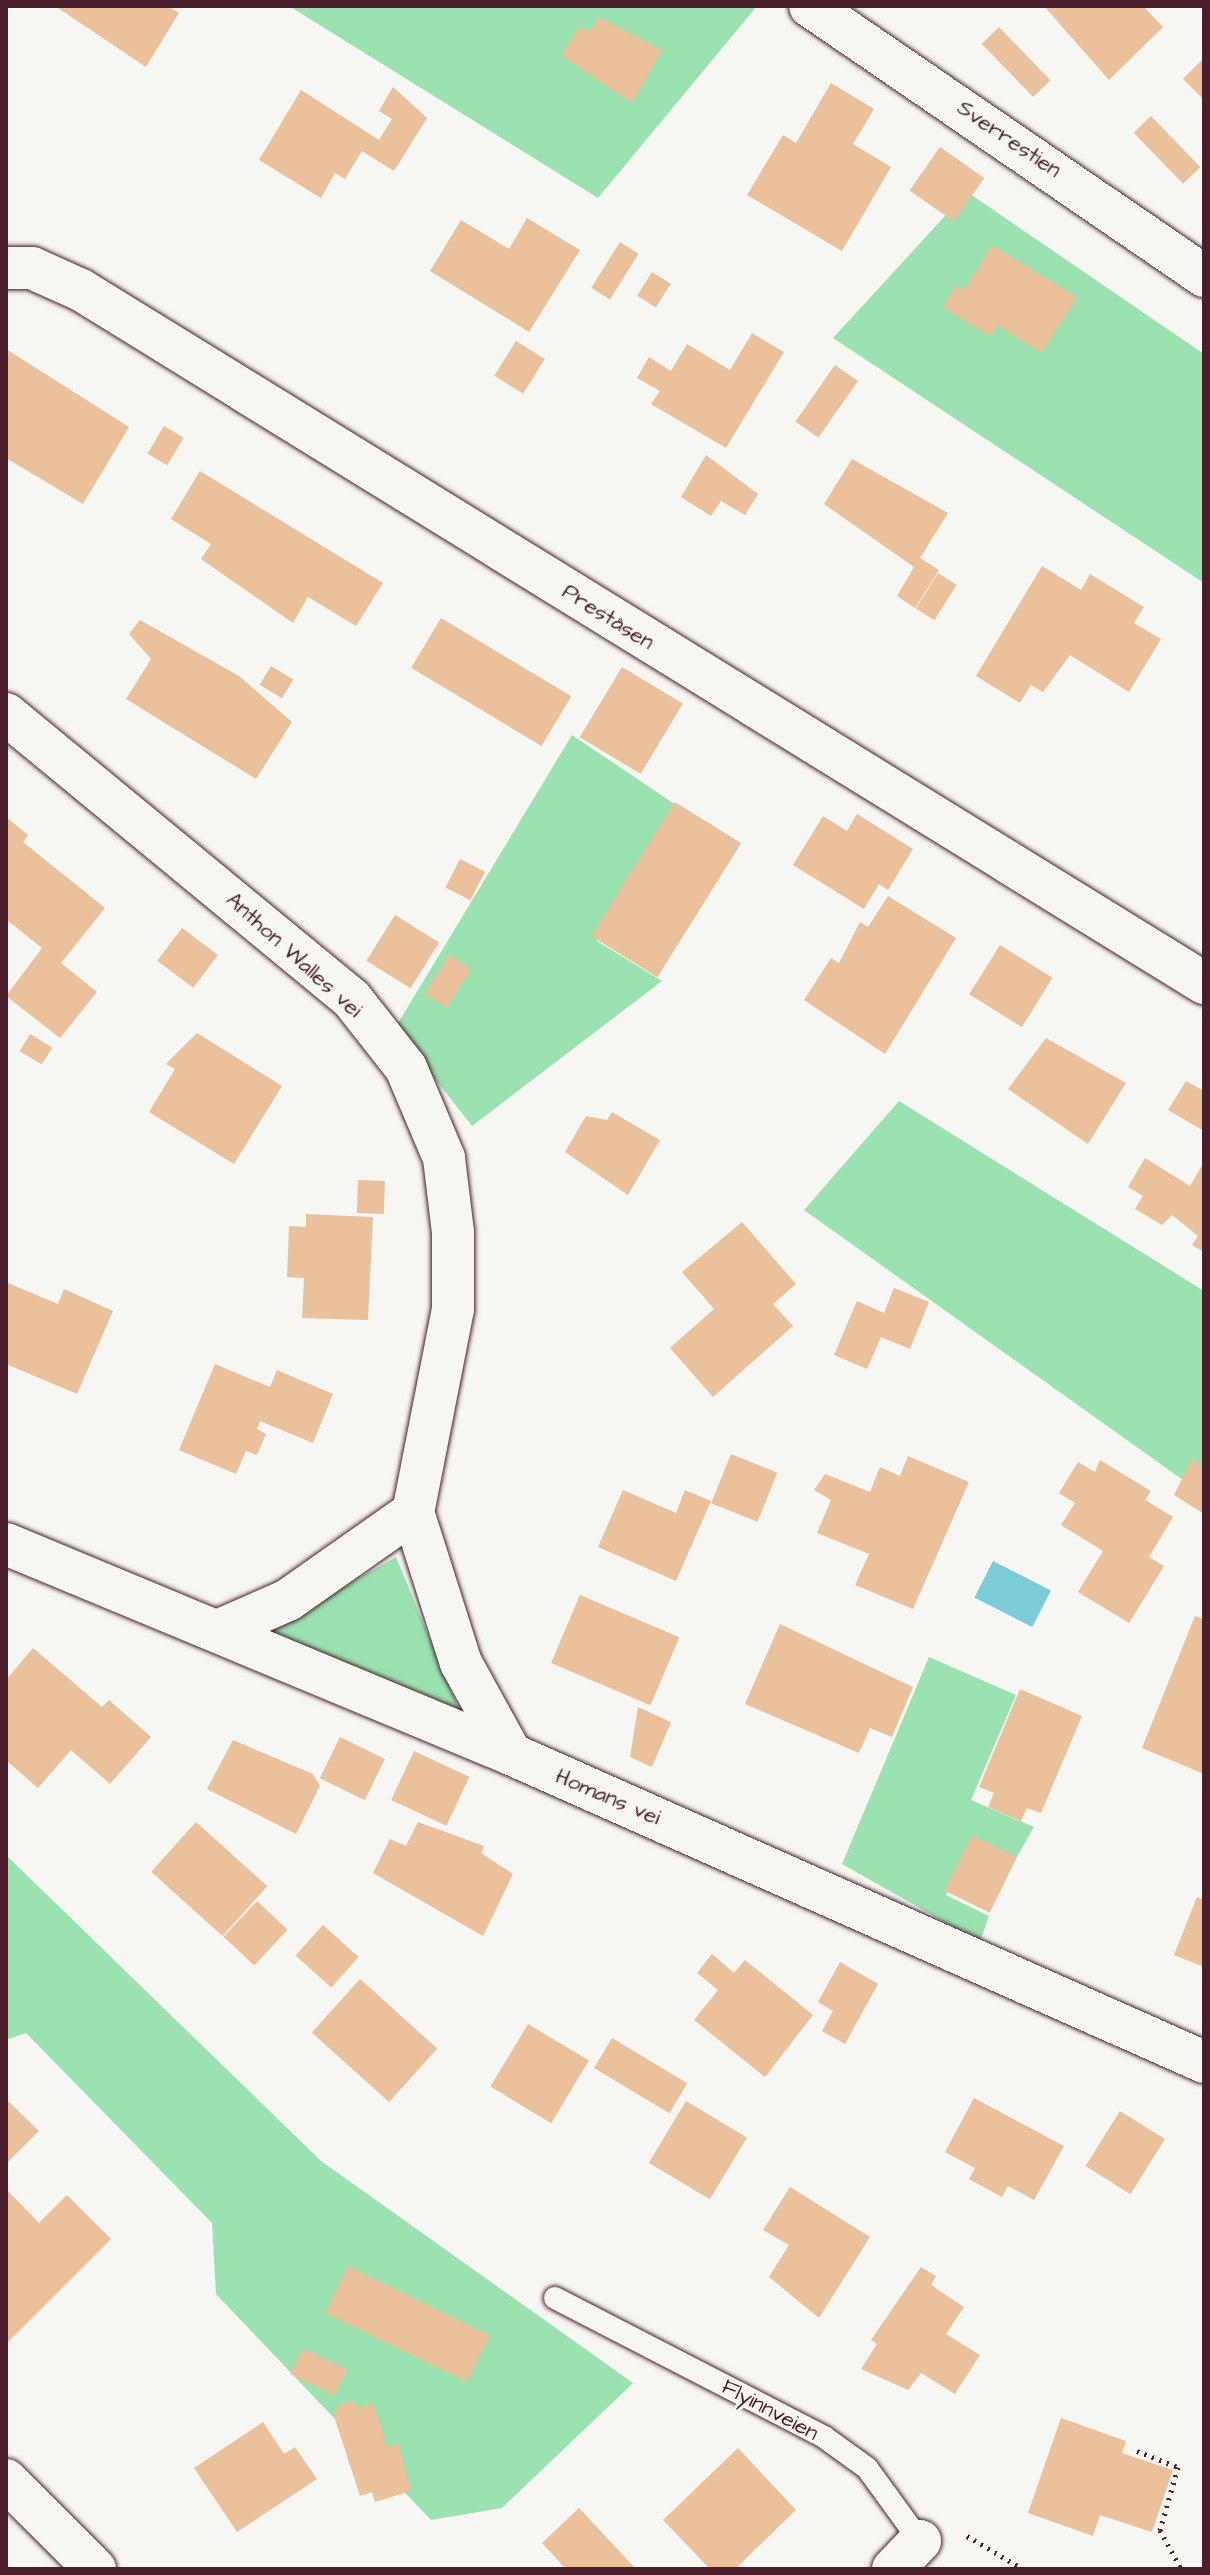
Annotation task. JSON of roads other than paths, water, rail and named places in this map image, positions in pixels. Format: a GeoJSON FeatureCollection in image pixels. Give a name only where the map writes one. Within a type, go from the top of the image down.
{"type":"FeatureCollection","features":[{"type":"Feature","properties":{"kind":"street","name":"Sverrestien"},"geometry":{"type":"LineString","coordinates":[[810,6],[1204,276]]}},
{"type":"Feature","properties":{"kind":"street","name":"Preståsen"},"geometry":{"type":"LineString","coordinates":[[6,268],[32,268],[81,290],[1204,983]]}},
{"type":"Feature","properties":{"kind":"street","name":"Anthon Walles vei"},"geometry":{"type":"LineString","coordinates":[[6,714],[351,998],[406,1068],[444,1158],[453,1232],[453,1309],[413,1512],[461,1663],[511,1754]]}},
{"type":"Feature","properties":{"kind":"street"},"geometry":{"type":"LineString","coordinates":[[220,1630],[288,1600],[413,1512]]}},
{"type":"Feature","properties":{"kind":"street","name":"Homans vei"},"geometry":{"type":"LineString","coordinates":[[6,1544],[220,1630],[511,1754],[1204,2062]]}},
{"type":"Feature","properties":{"kind":"street"},"geometry":{"type":"LineString","coordinates":[[6,2480],[95,2569]]}},
{"type":"Feature","properties":{"kind":"lane","name":"Flyinnveien"},"geometry":{"type":"LineString","coordinates":[[555,2298],[824,2437],[867,2468],[907,2555]]}},
{"type":"Feature","properties":{"kind":"water"},"geometry":{"type":"Polygon","coordinates":[[[993,1561],[1051,1591],[1032,1627],[974,1598],[993,1561]]]}}]}
